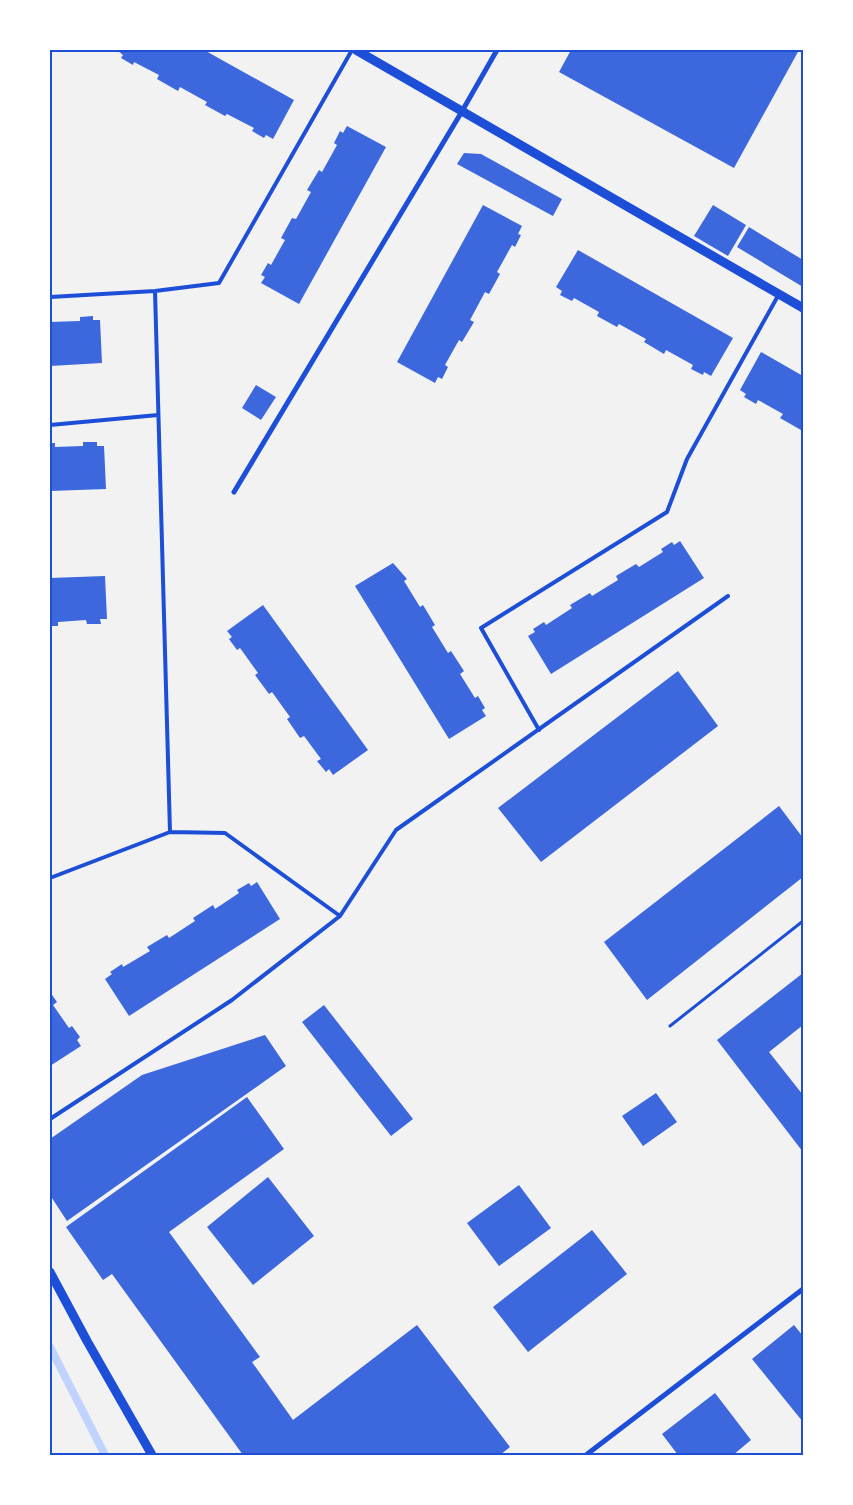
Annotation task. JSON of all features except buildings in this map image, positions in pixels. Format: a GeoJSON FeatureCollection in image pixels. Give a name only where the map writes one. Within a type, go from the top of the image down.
{"type":"FeatureCollection","features":[{"type":"Feature","properties":{"kind":"street"},"geometry":{"type":"LineString","coordinates":[[356,50],[461,113],[803,308]]}},
{"type":"Feature","properties":{"kind":"street"},"geometry":{"type":"LineString","coordinates":[[234,492],[497,50]]}},
{"type":"Feature","properties":{"kind":"street"},"geometry":{"type":"LineString","coordinates":[[50,1272],[86,1341],[152,1455]]}},
{"type":"Feature","properties":{"kind":"street"},"geometry":{"type":"LineString","coordinates":[[586,1455],[803,1289]]}},
{"type":"Feature","properties":{"kind":"lane"},"geometry":{"type":"LineString","coordinates":[[50,297],[155,291],[219,284],[352,50]]}},
{"type":"Feature","properties":{"kind":"lane"},"geometry":{"type":"LineString","coordinates":[[155,291],[170,832]]}},
{"type":"Feature","properties":{"kind":"lane"},"geometry":{"type":"LineString","coordinates":[[539,730],[481,628],[667,512],[687,459],[778,294]]}},
{"type":"Feature","properties":{"kind":"lane"},"geometry":{"type":"LineString","coordinates":[[50,425],[158,415]]}},
{"type":"Feature","properties":{"kind":"lane"},"geometry":{"type":"LineString","coordinates":[[50,1119],[232,1000],[340,916],[396,830],[728,596]]}},
{"type":"Feature","properties":{"kind":"lane"},"geometry":{"type":"LineString","coordinates":[[50,878],[170,832],[225,833],[340,916]]}},
{"type":"Feature","properties":{"kind":"path"},"geometry":{"type":"LineString","coordinates":[[670,1026],[803,921]]}},
{"type":"Feature","properties":{"kind":"waterway"},"geometry":{"type":"LineString","coordinates":[[50,1347],[105,1455]]}}]}
